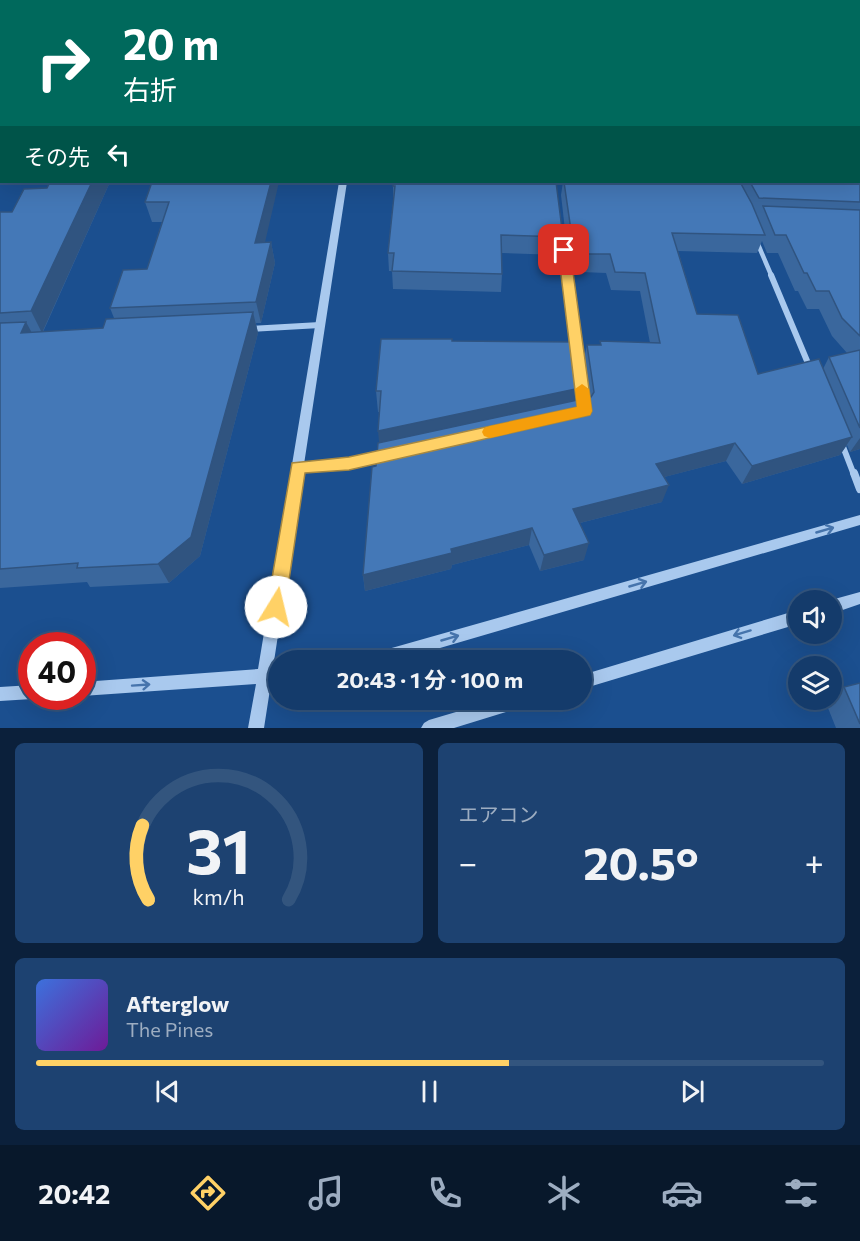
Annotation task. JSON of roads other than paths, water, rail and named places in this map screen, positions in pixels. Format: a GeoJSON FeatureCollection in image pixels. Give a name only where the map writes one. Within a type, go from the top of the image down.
{"type":"FeatureCollection","features":[{"type":"Feature","properties":{"kind":"street"},"geometry":{"type":"LineString","coordinates":[[275,650],[298,467],[343,183]]}},
{"type":"Feature","properties":{"kind":"street"},"geometry":{"type":"LineString","coordinates":[[753,231],[811,370]]}},
{"type":"Feature","properties":{"kind":"street"},"geometry":{"type":"LineString","coordinates":[[249,329],[320,325]]}},
{"type":"Feature","properties":{"kind":"street"},"geometry":{"type":"LineString","coordinates":[[838,435],[860,489]]}},
{"type":"Feature","properties":{"kind":"street"},"geometry":{"type":"LineString","coordinates":[[409,650],[860,520]]}},
{"type":"Feature","properties":{"kind":"street"},"geometry":{"type":"LineString","coordinates":[[842,604],[860,598]]}},
{"type":"Feature","properties":{"kind":"street"},"geometry":{"type":"LineString","coordinates":[[592,679],[788,619]]}},
{"type":"Feature","properties":{"kind":"street"},"geometry":{"type":"LineString","coordinates":[[96,688],[268,676]]}},
{"type":"Feature","properties":{"kind":"street"},"geometry":{"type":"LineString","coordinates":[[256,728],[268,689]]}},
{"type":"Feature","properties":{"kind":"street"},"geometry":{"type":"LineString","coordinates":[[0,694],[18,693]]}},
{"type":"Feature","properties":{"kind":"street"},"geometry":{"type":"LineString","coordinates":[[429,728],[489,710]]}},
{"type":"Feature","properties":{"kind":"lane"},"geometry":{"type":"LineString","coordinates":[[561,227],[578,354]]}},
{"type":"Feature","properties":{"kind":"lane"},"geometry":{"type":"LineString","coordinates":[[298,467],[349,463],[382,456]]}}]}
